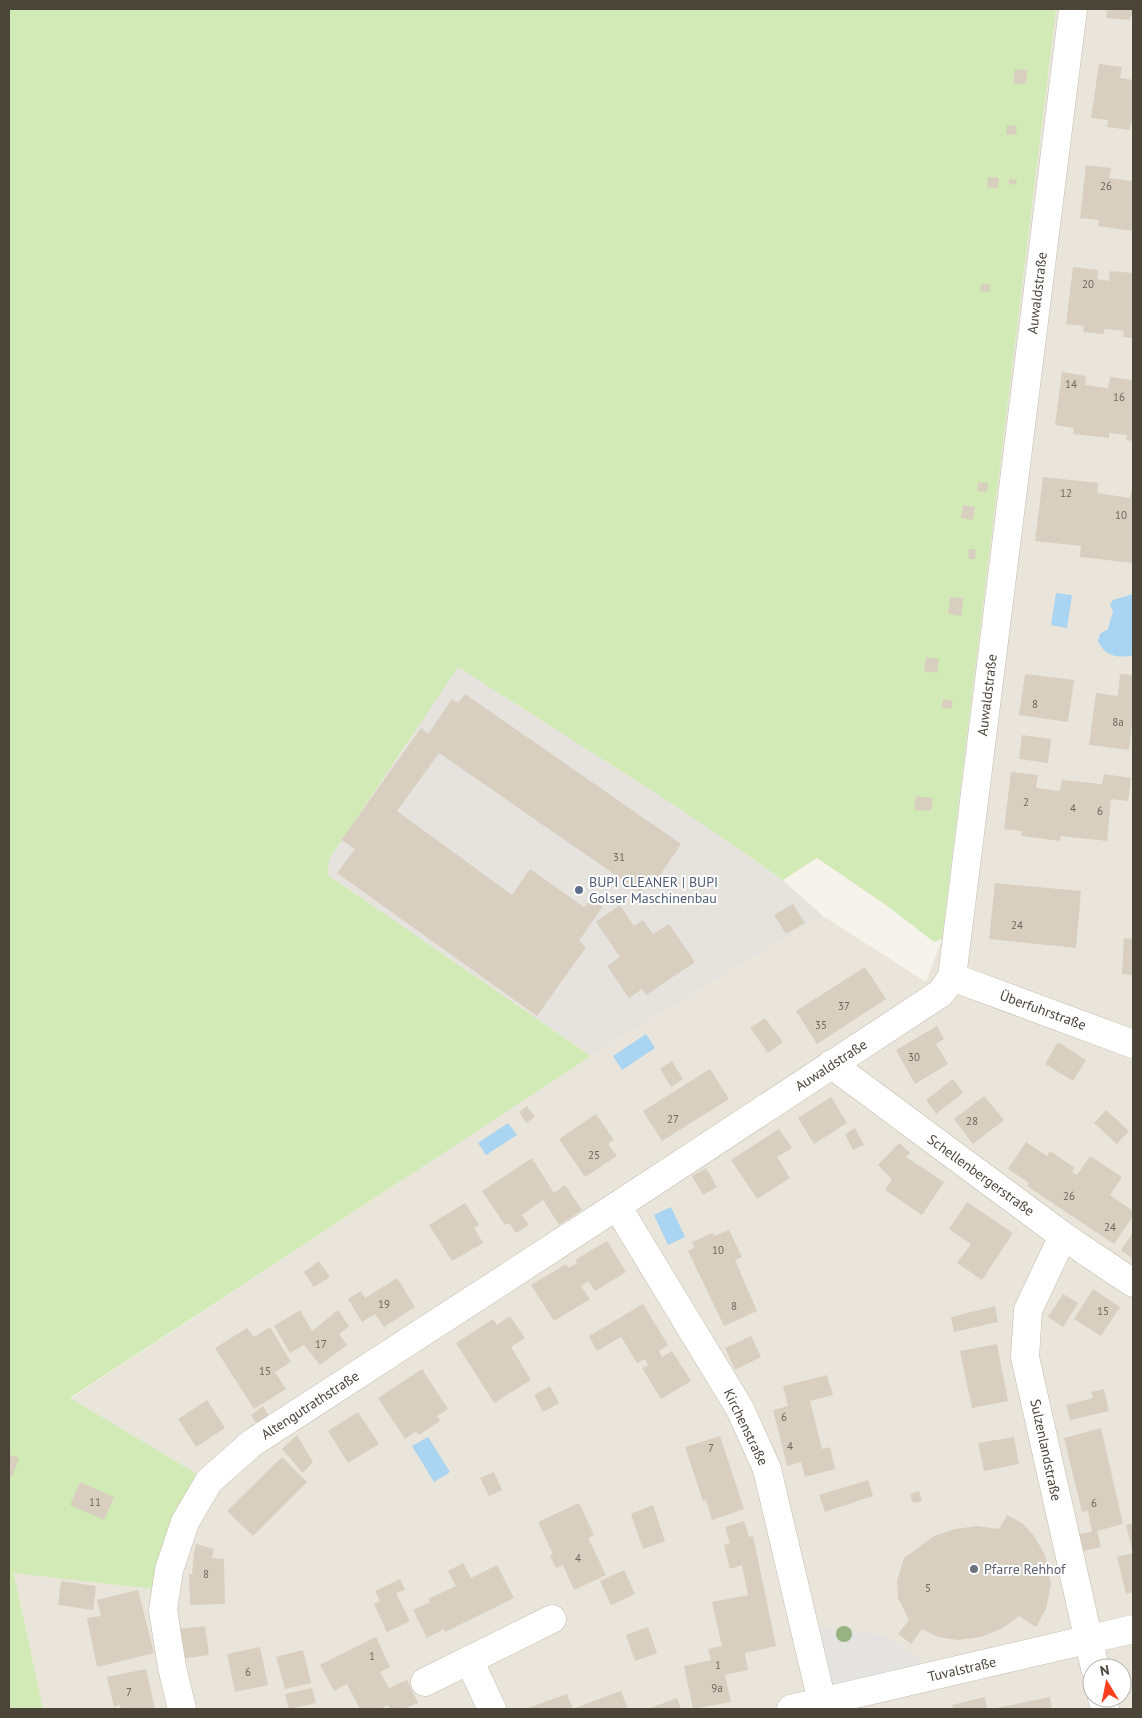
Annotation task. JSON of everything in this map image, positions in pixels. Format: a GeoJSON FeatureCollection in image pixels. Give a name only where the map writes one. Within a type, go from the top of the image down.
{"type":"FeatureCollection","features":[{"type":"Feature","properties":{"kind":"street","name":"Auwaldstraße"},"geometry":{"type":"LineString","coordinates":[[618,1206],[941,993],[952,977],[1073,9]]}},
{"type":"Feature","properties":{"kind":"street","name":"Überfuhrstraße"},"geometry":{"type":"LineString","coordinates":[[952,977],[1133,1044]]}},
{"type":"Feature","properties":{"kind":"street","name":"Schellenbergerstraße"},"geometry":{"type":"LineString","coordinates":[[831,1064],[1063,1236],[1133,1283]]}},
{"type":"Feature","properties":{"kind":"street","name":"Kirchenstraße"},"geometry":{"type":"LineString","coordinates":[[618,1206],[740,1409],[767,1469],[822,1702]]}},
{"type":"Feature","properties":{"kind":"street","name":"Altengutrathstraße"},"geometry":{"type":"LineString","coordinates":[[182,1709],[172,1667],[164,1610],[169,1570],[185,1522],[209,1482],[252,1443],[618,1206]]}},
{"type":"Feature","properties":{"kind":"street","name":"Sulzenlandstraße"},"geometry":{"type":"LineString","coordinates":[[1063,1236],[1028,1310],[1025,1357],[1092,1658]]}},
{"type":"Feature","properties":{"kind":"street"},"geometry":{"type":"LineString","coordinates":[[425,1682],[552,1619]]}},
{"type":"Feature","properties":{"kind":"street","name":"Tuvalstraße"},"geometry":{"type":"LineString","coordinates":[[791,1709],[1133,1629]]}},
{"type":"Feature","properties":{"kind":"street"},"geometry":{"type":"LineString","coordinates":[[469,1660],[492,1709]]}},
{"type":"Feature","properties":{"kind":"shaded area"},"geometry":{"type":"Polygon","coordinates":[[[1056,9],[1133,9],[1133,1709],[43,1709],[14,1572],[154,1589],[202,1477],[70,1399],[578,1064],[823,916],[926,982],[942,939],[1056,9]]]}},
{"type":"Feature","properties":{"kind":"shaded area"},"geometry":{"type":"Polygon","coordinates":[[[458,667],[679,808],[783,880],[823,916],[591,1056],[328,875],[329,859],[458,667]]]}},
{"type":"Feature","properties":{"kind":"shaded area"},"geometry":{"type":"Polygon","coordinates":[[[818,1626],[886,1636],[929,1666],[833,1686],[818,1626]]]}},
{"type":"Feature","properties":{"kind":"green space"},"geometry":{"type":"Polygon","coordinates":[[[9,9],[1056,9],[942,939],[934,942],[890,908],[817,858],[783,880],[679,808],[458,667],[329,859],[328,875],[591,1056],[70,1398],[202,1477],[154,1589],[14,1573],[43,1709],[9,1709],[9,9]]]}},
{"type":"Feature","properties":{"kind":"water"},"geometry":{"type":"Polygon","coordinates":[[[1056,593],[1072,595],[1067,628],[1051,625],[1056,593]]]}},
{"type":"Feature","properties":{"kind":"water"},"geometry":{"type":"Polygon","coordinates":[[[1133,594],[1133,655],[1122,657],[1112,655],[1104,650],[1098,641],[1100,634],[1108,629],[1113,611],[1110,605],[1113,600],[1133,594]]]}},
{"type":"Feature","properties":{"kind":"water"},"geometry":{"type":"Polygon","coordinates":[[[646,1034],[655,1048],[622,1070],[613,1056],[646,1034]]]}},
{"type":"Feature","properties":{"kind":"water"},"geometry":{"type":"Polygon","coordinates":[[[508,1123],[517,1135],[486,1155],[478,1143],[508,1123]]]}},
{"type":"Feature","properties":{"kind":"water"},"geometry":{"type":"Polygon","coordinates":[[[671,1207],[685,1237],[668,1245],[654,1215],[671,1207]]]}},
{"type":"Feature","properties":{"kind":"water"},"geometry":{"type":"Polygon","coordinates":[[[428,1437],[450,1472],[434,1482],[412,1446],[428,1437]]]}},
{"type":"Feature","properties":{"kind":"building"},"geometry":{"type":"Polygon","coordinates":[[[1107,9],[1133,9],[1133,17],[1130,16],[1130,20],[1106,18],[1107,9]]]}},
{"type":"Feature","properties":{"kind":"building"},"geometry":{"type":"Polygon","coordinates":[[[1099,64],[1122,67],[1120,78],[1133,80],[1133,124],[1131,123],[1130,130],[1107,127],[1108,120],[1091,118],[1099,64]]]}},
{"type":"Feature","properties":{"kind":"building"},"geometry":{"type":"Polygon","coordinates":[[[1015,69],[1028,70],[1026,84],[1013,83],[1015,69]]]}},
{"type":"Feature","properties":{"kind":"building"},"geometry":{"type":"Polygon","coordinates":[[[1007,125],[1017,126],[1016,135],[1006,134],[1007,125]]]}},
{"type":"Feature","properties":{"kind":"building"},"geometry":{"type":"Polygon","coordinates":[[[1086,165],[1111,168],[1109,178],[1133,181],[1133,231],[1098,226],[1099,220],[1080,218],[1086,165]]]}},
{"type":"Feature","properties":{"kind":"building"},"geometry":{"type":"Polygon","coordinates":[[[988,177],[999,178],[998,188],[987,187],[988,177]]]}},
{"type":"Feature","properties":{"kind":"building"},"geometry":{"type":"Polygon","coordinates":[[[1009,179],[1017,180],[1016,185],[1009,184],[1009,179]]]}},
{"type":"Feature","properties":{"kind":"building"},"geometry":{"type":"Polygon","coordinates":[[[1073,267],[1098,270],[1097,279],[1109,281],[1110,271],[1133,273],[1133,338],[1123,337],[1124,331],[1104,329],[1104,334],[1083,332],[1084,326],[1066,324],[1073,267]]]}},
{"type":"Feature","properties":{"kind":"building"},"geometry":{"type":"Polygon","coordinates":[[[981,284],[991,285],[989,292],[980,291],[981,284]]]}},
{"type":"Feature","properties":{"kind":"building"},"geometry":{"type":"Polygon","coordinates":[[[1062,372],[1086,376],[1085,385],[1108,388],[1110,377],[1133,380],[1133,441],[1126,440],[1127,435],[1109,433],[1109,438],[1073,434],[1074,428],[1055,425],[1062,372]]]}},
{"type":"Feature","properties":{"kind":"building"},"geometry":{"type":"Polygon","coordinates":[[[1043,477],[1098,483],[1097,493],[1130,498],[1133,483],[1133,563],[1080,557],[1081,546],[1035,541],[1043,477]]]}},
{"type":"Feature","properties":{"kind":"building"},"geometry":{"type":"Polygon","coordinates":[[[978,482],[988,483],[987,492],[977,491],[978,482]]]}},
{"type":"Feature","properties":{"kind":"building"},"geometry":{"type":"Polygon","coordinates":[[[963,505],[975,507],[973,520],[961,518],[963,505]]]}},
{"type":"Feature","properties":{"kind":"building"},"geometry":{"type":"Polygon","coordinates":[[[969,549],[976,549],[975,559],[968,559],[969,549]]]}},
{"type":"Feature","properties":{"kind":"building"},"geometry":{"type":"Polygon","coordinates":[[[950,597],[964,598],[961,616],[948,614],[950,597]]]}},
{"type":"Feature","properties":{"kind":"building"},"geometry":{"type":"Polygon","coordinates":[[[926,657],[939,659],[937,673],[924,671],[926,657]]]}},
{"type":"Feature","properties":{"kind":"building"},"geometry":{"type":"Polygon","coordinates":[[[1025,674],[1074,680],[1068,722],[1019,715],[1025,674]]]}},
{"type":"Feature","properties":{"kind":"building"},"geometry":{"type":"Polygon","coordinates":[[[1120,674],[1133,675],[1133,716],[1129,750],[1089,745],[1096,693],[1118,696],[1120,674]]]}},
{"type":"Feature","properties":{"kind":"building"},"geometry":{"type":"Polygon","coordinates":[[[465,694],[681,844],[658,878],[652,874],[640,892],[439,753],[397,811],[512,895],[530,869],[584,907],[588,903],[603,906],[579,941],[586,947],[537,1016],[337,873],[355,849],[341,840],[421,728],[428,734],[452,699],[458,703],[465,694]]]}},
{"type":"Feature","properties":{"kind":"building"},"geometry":{"type":"Polygon","coordinates":[[[943,699],[953,701],[951,709],[942,708],[943,699]]]}},
{"type":"Feature","properties":{"kind":"building"},"geometry":{"type":"Polygon","coordinates":[[[1022,735],[1051,739],[1048,763],[1019,759],[1022,735]]]}},
{"type":"Feature","properties":{"kind":"building"},"geometry":{"type":"Polygon","coordinates":[[[1011,772],[1038,775],[1036,788],[1060,791],[1062,780],[1102,784],[1104,774],[1131,778],[1128,801],[1111,799],[1107,841],[1061,836],[1060,841],[1021,836],[1022,831],[1004,829],[1011,772]]]}},
{"type":"Feature","properties":{"kind":"building"},"geometry":{"type":"Polygon","coordinates":[[[916,796],[933,798],[931,811],[914,810],[916,796]]]}},
{"type":"Feature","properties":{"kind":"building"},"geometry":{"type":"Polygon","coordinates":[[[995,883],[1081,891],[1076,948],[989,939],[995,883]]]}},
{"type":"Feature","properties":{"kind":"building"},"geometry":{"type":"Polygon","coordinates":[[[793,904],[805,923],[786,934],[774,915],[793,904]]]}},
{"type":"Feature","properties":{"kind":"building"},"geometry":{"type":"Polygon","coordinates":[[[620,905],[634,926],[643,920],[653,934],[669,924],[695,962],[646,995],[642,989],[629,998],[607,966],[620,957],[596,922],[620,905]]]}},
{"type":"Feature","properties":{"kind":"building"},"geometry":{"type":"Polygon","coordinates":[[[1124,938],[1133,939],[1133,975],[1122,974],[1124,938]]]}},
{"type":"Feature","properties":{"kind":"building"},"geometry":{"type":"Polygon","coordinates":[[[865,967],[886,999],[817,1044],[796,1011],[865,967]]]}},
{"type":"Feature","properties":{"kind":"building"},"geometry":{"type":"Polygon","coordinates":[[[765,1018],[783,1042],[768,1053],[750,1028],[765,1018]]]}},
{"type":"Feature","properties":{"kind":"building"},"geometry":{"type":"Polygon","coordinates":[[[937,1026],[944,1039],[936,1044],[948,1064],[915,1084],[896,1050],[937,1026]]]}},
{"type":"Feature","properties":{"kind":"building"},"geometry":{"type":"Polygon","coordinates":[[[1058,1042],[1086,1060],[1073,1081],[1045,1064],[1058,1042]]]}},
{"type":"Feature","properties":{"kind":"building"},"geometry":{"type":"Polygon","coordinates":[[[672,1061],[683,1079],[671,1087],[660,1069],[672,1061]]]}},
{"type":"Feature","properties":{"kind":"building"},"geometry":{"type":"Polygon","coordinates":[[[710,1069],[729,1099],[662,1141],[643,1111],[710,1069]]]}},
{"type":"Feature","properties":{"kind":"building"},"geometry":{"type":"Polygon","coordinates":[[[953,1079],[963,1093],[936,1114],[926,1100],[953,1079]]]}},
{"type":"Feature","properties":{"kind":"building"},"geometry":{"type":"Polygon","coordinates":[[[984,1096],[1004,1120],[973,1144],[954,1119],[984,1096]]]}},
{"type":"Feature","properties":{"kind":"building"},"geometry":{"type":"Polygon","coordinates":[[[831,1097],[847,1123],[814,1144],[798,1118],[831,1097]]]}},
{"type":"Feature","properties":{"kind":"building"},"geometry":{"type":"Polygon","coordinates":[[[527,1106],[535,1117],[526,1123],[519,1112],[527,1106]]]}},
{"type":"Feature","properties":{"kind":"building"},"geometry":{"type":"Polygon","coordinates":[[[1106,1110],[1129,1131],[1117,1144],[1094,1123],[1106,1110]]]}},
{"type":"Feature","properties":{"kind":"building"},"geometry":{"type":"Polygon","coordinates":[[[596,1114],[614,1140],[608,1144],[617,1156],[585,1177],[559,1139],[596,1114]]]}},
{"type":"Feature","properties":{"kind":"building"},"geometry":{"type":"Polygon","coordinates":[[[855,1128],[864,1145],[853,1150],[845,1134],[855,1128]]]}},
{"type":"Feature","properties":{"kind":"building"},"geometry":{"type":"Polygon","coordinates":[[[779,1129],[792,1148],[777,1157],[790,1178],[757,1199],[731,1160],[779,1129]]]}},
{"type":"Feature","properties":{"kind":"building"},"geometry":{"type":"Polygon","coordinates":[[[1026,1142],[1047,1156],[1050,1151],[1075,1168],[1072,1172],[1077,1175],[1090,1156],[1122,1177],[1110,1195],[1133,1211],[1133,1216],[1114,1244],[1027,1186],[1029,1183],[1008,1169],[1026,1142]]]}},
{"type":"Feature","properties":{"kind":"building"},"geometry":{"type":"Polygon","coordinates":[[[899,1143],[910,1153],[906,1157],[944,1182],[922,1215],[885,1190],[892,1179],[878,1165],[899,1143]]]}},
{"type":"Feature","properties":{"kind":"building"},"geometry":{"type":"Polygon","coordinates":[[[532,1158],[554,1193],[565,1185],[582,1210],[559,1225],[543,1200],[522,1215],[529,1225],[516,1233],[509,1223],[505,1225],[482,1191],[532,1158]]]}},
{"type":"Feature","properties":{"kind":"building"},"geometry":{"type":"Polygon","coordinates":[[[706,1168],[717,1187],[703,1195],[692,1176],[706,1168]]]}},
{"type":"Feature","properties":{"kind":"building"},"geometry":{"type":"Polygon","coordinates":[[[967,1202],[1013,1233],[982,1280],[957,1263],[971,1244],[949,1229],[967,1202]]]}},
{"type":"Feature","properties":{"kind":"building"},"geometry":{"type":"Polygon","coordinates":[[[465,1203],[479,1225],[474,1228],[483,1243],[452,1261],[429,1225],[465,1203]]]}},
{"type":"Feature","properties":{"kind":"building"},"geometry":{"type":"Polygon","coordinates":[[[729,1230],[742,1257],[735,1260],[757,1311],[724,1326],[688,1251],[694,1248],[692,1242],[712,1233],[714,1236],[729,1230]]]}},
{"type":"Feature","properties":{"kind":"building"},"geometry":{"type":"Polygon","coordinates":[[[1133,1232],[1133,1259],[1121,1250],[1133,1232]]]}},
{"type":"Feature","properties":{"kind":"building"},"geometry":{"type":"Polygon","coordinates":[[[607,1241],[626,1272],[595,1291],[588,1281],[581,1286],[590,1299],[554,1321],[531,1285],[566,1264],[569,1268],[577,1263],[575,1260],[607,1241]]]}},
{"type":"Feature","properties":{"kind":"building"},"geometry":{"type":"Polygon","coordinates":[[[319,1261],[330,1277],[314,1287],[304,1272],[319,1261]]]}},
{"type":"Feature","properties":{"kind":"building"},"geometry":{"type":"Polygon","coordinates":[[[397,1278],[415,1307],[384,1327],[375,1314],[362,1322],[348,1299],[361,1291],[365,1298],[397,1278]]]}},
{"type":"Feature","properties":{"kind":"building"},"geometry":{"type":"Polygon","coordinates":[[[1093,1289],[1120,1307],[1101,1336],[1074,1319],[1093,1289]]]}},
{"type":"Feature","properties":{"kind":"building"},"geometry":{"type":"Polygon","coordinates":[[[1063,1294],[1078,1303],[1063,1327],[1048,1317],[1063,1294]]]}},
{"type":"Feature","properties":{"kind":"building"},"geometry":{"type":"Polygon","coordinates":[[[643,1304],[668,1345],[659,1351],[662,1357],[672,1351],[691,1381],[661,1399],[642,1368],[648,1365],[645,1359],[637,1363],[621,1337],[597,1351],[589,1336],[643,1304]]]}},
{"type":"Feature","properties":{"kind":"building"},"geometry":{"type":"Polygon","coordinates":[[[995,1306],[998,1322],[954,1332],[951,1317],[995,1306]]]}},
{"type":"Feature","properties":{"kind":"building"},"geometry":{"type":"Polygon","coordinates":[[[300,1310],[312,1331],[338,1310],[349,1326],[339,1334],[347,1345],[320,1365],[304,1345],[290,1353],[274,1326],[300,1310]]]}},
{"type":"Feature","properties":{"kind":"building"},"geometry":{"type":"Polygon","coordinates":[[[510,1316],[525,1338],[511,1347],[531,1380],[494,1403],[456,1343],[493,1319],[497,1325],[510,1316]]]}},
{"type":"Feature","properties":{"kind":"building"},"geometry":{"type":"Polygon","coordinates":[[[270,1327],[291,1362],[275,1372],[286,1389],[254,1409],[215,1348],[247,1328],[254,1337],[270,1327]]]}},
{"type":"Feature","properties":{"kind":"building"},"geometry":{"type":"Polygon","coordinates":[[[751,1336],[761,1357],[735,1370],[725,1348],[751,1336]]]}},
{"type":"Feature","properties":{"kind":"building"},"geometry":{"type":"Polygon","coordinates":[[[997,1344],[1008,1401],[972,1408],[960,1351],[997,1344]]]}},
{"type":"Feature","properties":{"kind":"building"},"geometry":{"type":"Polygon","coordinates":[[[422,1369],[448,1409],[437,1416],[440,1421],[419,1435],[416,1431],[405,1439],[378,1398],[422,1369]]]}},
{"type":"Feature","properties":{"kind":"building"},"geometry":{"type":"Polygon","coordinates":[[[827,1375],[833,1395],[810,1401],[822,1449],[830,1447],[835,1469],[805,1477],[801,1462],[787,1466],[773,1410],[788,1406],[783,1386],[827,1375]]]}},
{"type":"Feature","properties":{"kind":"building"},"geometry":{"type":"Polygon","coordinates":[[[550,1386],[559,1403],[543,1412],[534,1395],[550,1386]]]}},
{"type":"Feature","properties":{"kind":"building"},"geometry":{"type":"Polygon","coordinates":[[[1104,1389],[1109,1411],[1070,1420],[1066,1405],[1093,1398],[1091,1392],[1104,1389]]]}},
{"type":"Feature","properties":{"kind":"building"},"geometry":{"type":"Polygon","coordinates":[[[207,1400],[225,1428],[196,1447],[178,1419],[207,1400]]]}},
{"type":"Feature","properties":{"kind":"building"},"geometry":{"type":"Polygon","coordinates":[[[263,1406],[270,1417],[258,1425],[251,1415],[263,1406]]]}},
{"type":"Feature","properties":{"kind":"building"},"geometry":{"type":"Polygon","coordinates":[[[358,1412],[379,1444],[348,1463],[328,1431],[358,1412]]]}},
{"type":"Feature","properties":{"kind":"building"},"geometry":{"type":"Polygon","coordinates":[[[1101,1428],[1123,1524],[1097,1531],[1101,1547],[1083,1551],[1079,1534],[1092,1532],[1088,1511],[1082,1512],[1064,1438],[1101,1428]]]}},
{"type":"Feature","properties":{"kind":"building"},"geometry":{"type":"Polygon","coordinates":[[[297,1435],[313,1462],[303,1473],[282,1449],[297,1435]]]}},
{"type":"Feature","properties":{"kind":"building"},"geometry":{"type":"Polygon","coordinates":[[[720,1436],[744,1509],[712,1520],[706,1500],[703,1501],[685,1447],[720,1436]]]}},
{"type":"Feature","properties":{"kind":"building"},"geometry":{"type":"Polygon","coordinates":[[[1014,1437],[1019,1464],[984,1471],[978,1443],[1014,1437]]]}},
{"type":"Feature","properties":{"kind":"building"},"geometry":{"type":"Polygon","coordinates":[[[9,1455],[19,1458],[12,1477],[9,1476],[9,1455]]]}},
{"type":"Feature","properties":{"kind":"building"},"geometry":{"type":"Polygon","coordinates":[[[282,1457],[307,1482],[253,1536],[227,1511],[282,1457]]]}},
{"type":"Feature","properties":{"kind":"building"},"geometry":{"type":"Polygon","coordinates":[[[494,1472],[502,1490],[489,1496],[480,1478],[494,1472]]]}},
{"type":"Feature","properties":{"kind":"building"},"geometry":{"type":"Polygon","coordinates":[[[868,1480],[873,1496],[825,1512],[819,1495],[868,1480]]]}},
{"type":"Feature","properties":{"kind":"building"},"geometry":{"type":"Polygon","coordinates":[[[80,1482],[114,1497],[104,1520],[70,1505],[80,1482]]]}},
{"type":"Feature","properties":{"kind":"building"},"geometry":{"type":"Polygon","coordinates":[[[919,1491],[922,1501],[913,1503],[910,1494],[919,1491]]]}},
{"type":"Feature","properties":{"kind":"building"},"geometry":{"type":"Polygon","coordinates":[[[579,1503],[594,1535],[588,1538],[606,1575],[574,1590],[563,1565],[556,1568],[550,1556],[553,1554],[538,1522],[579,1503]]]}},
{"type":"Feature","properties":{"kind":"building"},"geometry":{"type":"Polygon","coordinates":[[[653,1505],[665,1541],[643,1549],[631,1514],[653,1505]]]}},
{"type":"Feature","properties":{"kind":"building","name":"Pfarre Rehhof"},"geometry":{"type":"Polygon","coordinates":[[[1007,1515],[1022,1523],[1034,1536],[1045,1555],[1051,1584],[1046,1609],[1036,1627],[1019,1616],[1003,1628],[981,1637],[958,1640],[938,1637],[922,1629],[911,1644],[898,1634],[909,1620],[898,1598],[897,1580],[904,1558],[934,1536],[955,1529],[977,1526],[999,1529],[1007,1515]]]}},
{"type":"Feature","properties":{"kind":"building"},"geometry":{"type":"Polygon","coordinates":[[[744,1521],[749,1537],[753,1536],[776,1646],[745,1653],[748,1670],[725,1675],[731,1702],[693,1709],[684,1666],[711,1660],[708,1649],[722,1646],[712,1602],[748,1595],[742,1565],[730,1569],[724,1545],[730,1543],[725,1527],[744,1521]]]}},
{"type":"Feature","properties":{"kind":"building"},"geometry":{"type":"Polygon","coordinates":[[[1133,1523],[1133,1552],[1126,1525],[1133,1523]]]}},
{"type":"Feature","properties":{"kind":"building"},"geometry":{"type":"Polygon","coordinates":[[[196,1544],[214,1549],[212,1558],[224,1559],[225,1604],[190,1605],[189,1574],[192,1574],[196,1544]]]}},
{"type":"Feature","properties":{"kind":"building"},"geometry":{"type":"Polygon","coordinates":[[[1133,1553],[1133,1592],[1126,1594],[1117,1557],[1133,1553]]]}},
{"type":"Feature","properties":{"kind":"building"},"geometry":{"type":"Polygon","coordinates":[[[463,1563],[471,1578],[497,1565],[514,1598],[445,1632],[444,1629],[427,1638],[413,1610],[430,1602],[428,1599],[456,1586],[448,1571],[463,1563]]]}},
{"type":"Feature","properties":{"kind":"building"},"geometry":{"type":"Polygon","coordinates":[[[624,1570],[635,1594],[611,1605],[600,1581],[624,1570]]]}},
{"type":"Feature","properties":{"kind":"building"},"geometry":{"type":"Polygon","coordinates":[[[400,1579],[405,1590],[396,1593],[410,1621],[387,1632],[374,1604],[380,1601],[375,1591],[400,1579]]]}},
{"type":"Feature","properties":{"kind":"building"},"geometry":{"type":"Polygon","coordinates":[[[61,1581],[96,1586],[93,1610],[58,1605],[61,1581]]]}},
{"type":"Feature","properties":{"kind":"building"},"geometry":{"type":"Polygon","coordinates":[[[138,1590],[154,1653],[97,1667],[87,1618],[101,1616],[97,1600],[138,1590]]]}},
{"type":"Feature","properties":{"kind":"building"},"geometry":{"type":"Polygon","coordinates":[[[205,1626],[209,1655],[180,1659],[177,1629],[205,1626]]]}},
{"type":"Feature","properties":{"kind":"building"},"geometry":{"type":"Polygon","coordinates":[[[648,1627],[657,1653],[635,1661],[626,1635],[648,1627]]]}},
{"type":"Feature","properties":{"kind":"building"},"geometry":{"type":"Polygon","coordinates":[[[376,1637],[390,1667],[380,1672],[389,1688],[407,1680],[418,1703],[404,1709],[390,1709],[388,1705],[380,1709],[360,1709],[347,1684],[334,1691],[320,1665],[376,1637]]]}},
{"type":"Feature","properties":{"kind":"building"},"geometry":{"type":"Polygon","coordinates":[[[260,1647],[268,1685],[235,1692],[227,1654],[260,1647]]]}},
{"type":"Feature","properties":{"kind":"building"},"geometry":{"type":"Polygon","coordinates":[[[303,1650],[311,1683],[285,1689],[276,1657],[303,1650]]]}},
{"type":"Feature","properties":{"kind":"building"},"geometry":{"type":"Polygon","coordinates":[[[146,1669],[155,1709],[121,1709],[120,1705],[114,1707],[107,1677],[146,1669]]]}},
{"type":"Feature","properties":{"kind":"building"},"geometry":{"type":"Polygon","coordinates":[[[312,1688],[316,1703],[289,1709],[285,1694],[312,1688]]]}},
{"type":"Feature","properties":{"kind":"building"},"geometry":{"type":"Polygon","coordinates":[[[621,1691],[628,1709],[573,1709],[591,1702],[621,1691]]]}},
{"type":"Feature","properties":{"kind":"building"},"geometry":{"type":"Polygon","coordinates":[[[567,1694],[573,1709],[525,1709],[567,1694]]]}},
{"type":"Feature","properties":{"kind":"building"},"geometry":{"type":"Polygon","coordinates":[[[985,1697],[987,1709],[953,1709],[952,1705],[985,1697]]]}},
{"type":"Feature","properties":{"kind":"building"},"geometry":{"type":"Polygon","coordinates":[[[1050,1697],[1052,1709],[996,1709],[996,1708],[1050,1697]]]}},
{"type":"Feature","properties":{"kind":"building"},"geometry":{"type":"Polygon","coordinates":[[[677,1698],[681,1709],[648,1709],[677,1698]]]}},
{"type":"Feature","properties":{"kind":"place","name":"BUPI CLEANER | BUPI Golser Maschinenbau"},"geometry":{"type":"Point","coordinates":[579,890]}},
{"type":"Feature","properties":{"kind":"place","name":"Pfarre Rehhof"},"geometry":{"type":"Point","coordinates":[974,1569]}}]}
